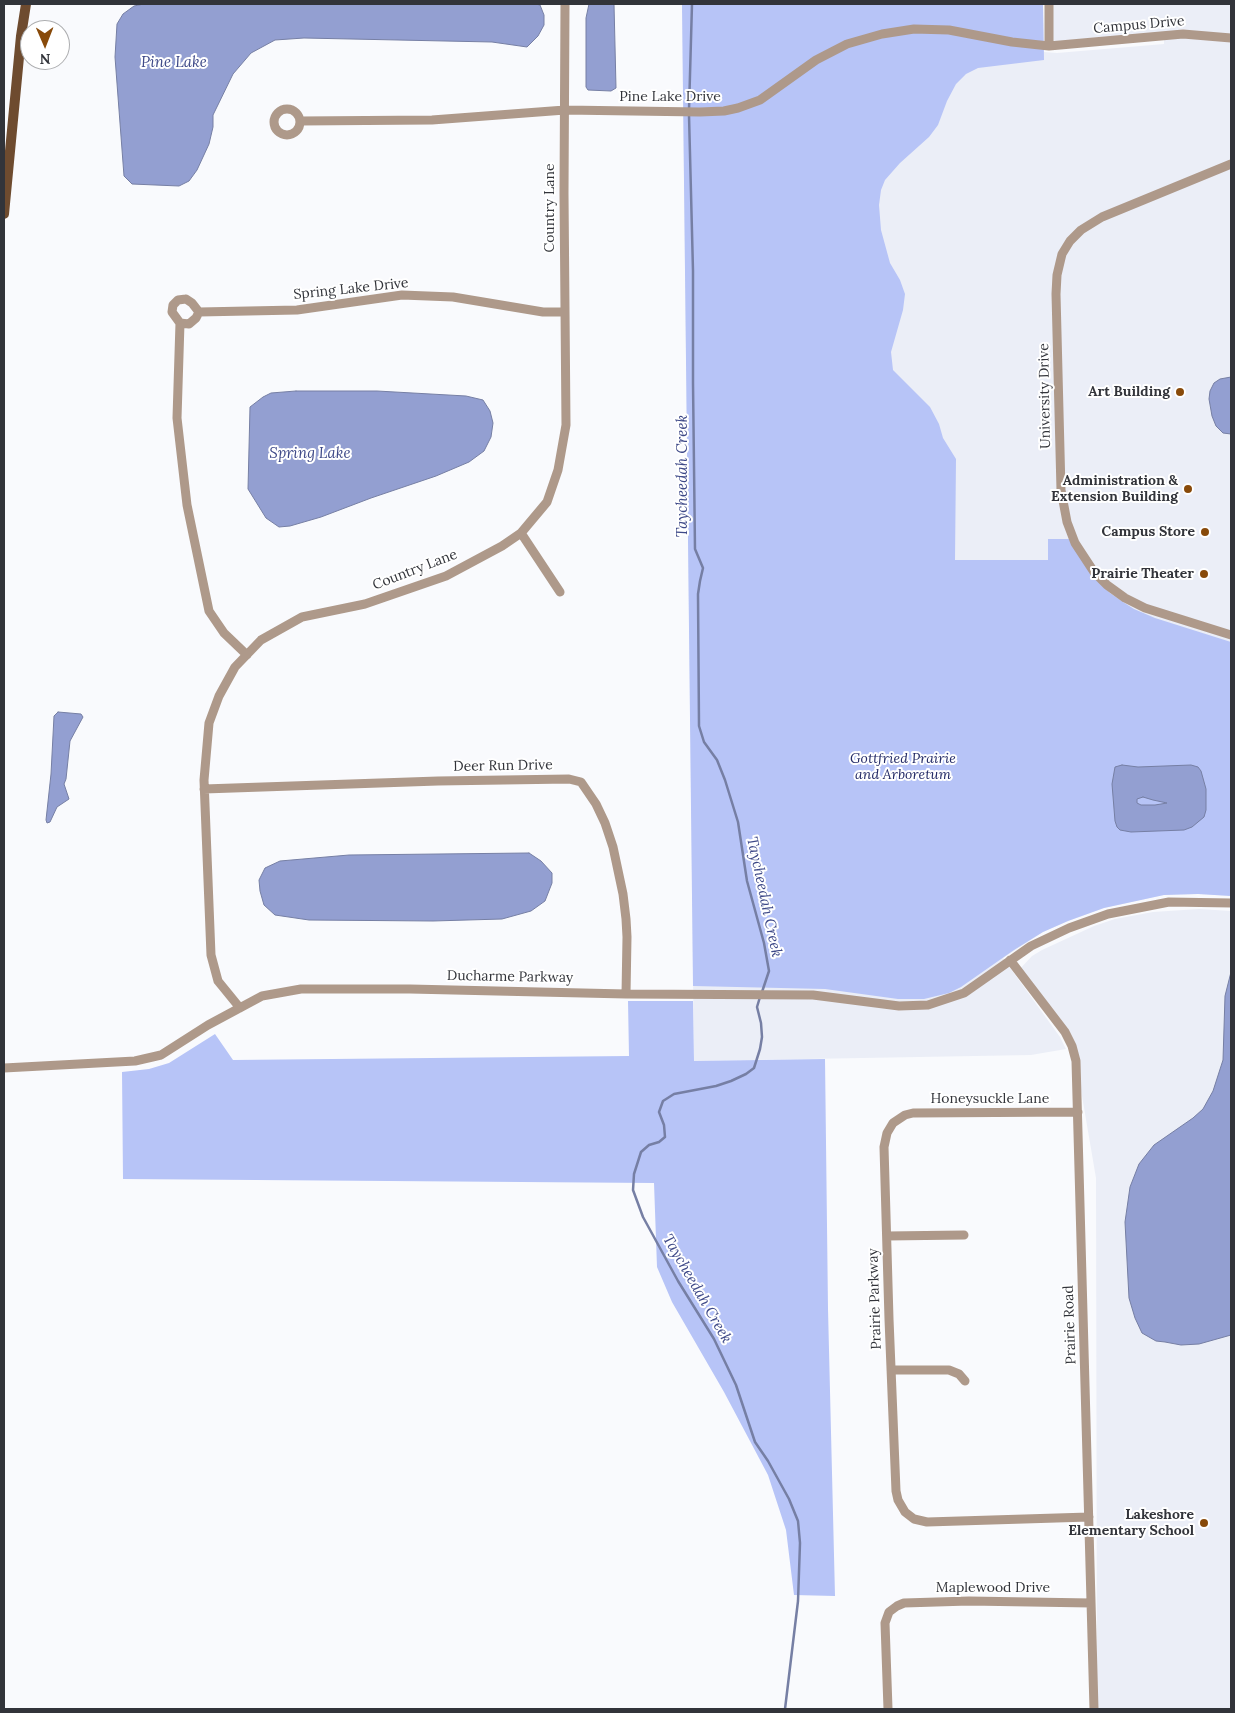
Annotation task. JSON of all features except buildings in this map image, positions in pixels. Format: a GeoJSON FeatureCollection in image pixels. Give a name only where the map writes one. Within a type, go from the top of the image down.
{"type":"FeatureCollection","features":[{"type":"Feature","properties":{"kind":"main road"},"geometry":{"type":"LineString","coordinates":[[4,214],[21,36],[26,4]]}},
{"type":"Feature","properties":{"kind":"street","name":"Country Lane"},"geometry":{"type":"LineString","coordinates":[[240,1008],[218,981],[211,955],[204,788],[209,723],[219,696],[234,667],[261,640],[302,617],[365,604],[446,576],[502,546],[521,533],[547,502],[558,470],[566,425],[564,312],[565,4]]}},
{"type":"Feature","properties":{"kind":"street"},"geometry":{"type":"LineString","coordinates":[[1049,4],[1049,46]]}},
{"type":"Feature","properties":{"kind":"street","name":"Pine Lake Drive"},"geometry":{"type":"LineString","coordinates":[[300,121],[432,120],[565,110],[724,111],[748,105],[767,96],[800,70],[833,50],[882,34],[914,29],[936,29],[1031,45],[1049,46]]}},
{"type":"Feature","properties":{"kind":"street","name":"Campus Drive"},"geometry":{"type":"LineString","coordinates":[[1049,46],[1183,34],[1231,38]]}},
{"type":"Feature","properties":{"kind":"street","name":"University Drive"},"geometry":{"type":"LineString","coordinates":[[1231,164],[1102,217],[1081,230],[1070,241],[1062,254],[1058,267],[1056,294],[1062,490],[1067,522],[1075,543],[1086,562],[1098,576],[1125,598],[1145,608],[1231,635]]}},
{"type":"Feature","properties":{"kind":"street","name":"Spring Lake Drive"},"geometry":{"type":"LineString","coordinates":[[180,323],[189,324],[196,318],[199,312],[296,310],[402,296],[453,297],[533,311],[564,312]]}},
{"type":"Feature","properties":{"kind":"street"},"geometry":{"type":"LineString","coordinates":[[199,312],[186,299],[178,300],[173,305],[172,312],[180,323],[177,418],[187,505],[209,611],[224,633],[247,655]]}},
{"type":"Feature","properties":{"kind":"street"},"geometry":{"type":"LineString","coordinates":[[521,533],[560,592]]}},
{"type":"Feature","properties":{"kind":"street","name":"Deer Run Drive"},"geometry":{"type":"LineString","coordinates":[[204,788],[438,781],[569,779],[580,782],[596,804],[613,847],[626,919],[626,994]]}},
{"type":"Feature","properties":{"kind":"street"},"geometry":{"type":"LineString","coordinates":[[1010,960],[1049,937],[1108,914],[1169,902],[1231,903]]}},
{"type":"Feature","properties":{"kind":"street","name":"Ducharme Parkway"},"geometry":{"type":"LineString","coordinates":[[7,1066],[135,1061],[161,1054],[208,1025],[262,996],[301,988],[626,994],[771,994],[839,997],[899,1006],[928,1005],[964,993],[1010,960]]}},
{"type":"Feature","properties":{"kind":"street","name":"Prairie Road"},"geometry":{"type":"LineString","coordinates":[[1010,960],[1061,1026],[1071,1043],[1076,1061],[1094,1709]]}},
{"type":"Feature","properties":{"kind":"street","name":"Honeysuckle Lane"},"geometry":{"type":"LineString","coordinates":[[902,1116],[917,1113],[1078,1112]]}},
{"type":"Feature","properties":{"kind":"street","name":"Prairie Parkway"},"geometry":{"type":"LineString","coordinates":[[902,1116],[889,1129],[884,1142],[891,1370],[898,1500],[903,1510],[910,1516],[923,1522],[1089,1517]]}},
{"type":"Feature","properties":{"kind":"street"},"geometry":{"type":"LineString","coordinates":[[887,1236],[964,1235]]}},
{"type":"Feature","properties":{"kind":"street"},"geometry":{"type":"LineString","coordinates":[[891,1370],[949,1370],[959,1374],[965,1381]]}},
{"type":"Feature","properties":{"kind":"street","name":"Maplewood Drive"},"geometry":{"type":"LineString","coordinates":[[888,1709],[885,1623],[889,1612],[896,1606],[904,1603],[969,1601],[1091,1602]]}},
{"type":"Feature","properties":{"kind":"shaded area","name":"Gottfried Prairie and Arboretum"},"geometry":{"type":"Polygon","coordinates":[[[682,4],[1043,4],[1044,52],[1057,53],[1164,44],[1164,36],[1049,46],[1049,4],[1231,4],[1231,896],[1198,894],[1164,895],[1104,908],[1043,932],[1003,958],[1060,1037],[1066,1049],[1031,1055],[694,1061],[682,4]]]}},
{"type":"Feature","properties":{"kind":"shaded area"},"geometry":{"type":"Polygon","coordinates":[[[1199,909],[1231,911],[1231,1709],[1097,1709],[1096,1178],[1075,1055],[1018,971],[1032,956],[1042,950],[1094,926],[1115,919],[1153,912],[1199,909]]]}},
{"type":"Feature","properties":{"kind":"green space","name":"Gottfried Prairie and Arboretum"},"geometry":{"type":"Polygon","coordinates":[[[682,4],[1043,4],[1044,60],[978,68],[966,74],[956,84],[938,125],[929,137],[900,163],[885,180],[881,190],[879,205],[881,230],[890,263],[900,280],[905,294],[903,310],[891,352],[893,370],[930,407],[939,424],[943,438],[956,459],[955,560],[1048,560],[1048,539],[1069,539],[1096,579],[1110,593],[1134,609],[1155,618],[1231,642],[1231,896],[1198,894],[1164,895],[1104,908],[1043,932],[961,987],[949,993],[924,999],[898,999],[825,989],[693,986],[682,4]]]}},
{"type":"Feature","properties":{"kind":"green space"},"geometry":{"type":"Polygon","coordinates":[[[628,1001],[693,1001],[694,1061],[825,1059],[828,1309],[835,1596],[794,1595],[786,1530],[768,1475],[724,1392],[672,1302],[657,1267],[654,1183],[123,1179],[122,1072],[149,1069],[169,1063],[215,1034],[233,1060],[629,1056],[628,1001]]]}},
{"type":"Feature","properties":{"kind":"water","name":"Pine Lake"},"geometry":{"type":"Polygon","coordinates":[[[144,4],[535,4],[540,5],[544,15],[544,25],[538,36],[527,47],[492,42],[304,38],[275,40],[251,53],[233,74],[213,115],[213,127],[209,144],[197,170],[189,181],[179,186],[132,184],[124,176],[115,57],[117,24],[123,14],[134,6],[144,4]]]}},
{"type":"Feature","properties":{"kind":"water"},"geometry":{"type":"Polygon","coordinates":[[[589,4],[614,4],[616,88],[611,91],[588,90],[586,87],[586,18],[589,4]]]}},
{"type":"Feature","properties":{"kind":"water"},"geometry":{"type":"Polygon","coordinates":[[[1231,377],[1231,434],[1223,433],[1216,426],[1209,399],[1214,383],[1220,379],[1231,377]]]}},
{"type":"Feature","properties":{"kind":"water","name":"Spring Lake"},"geometry":{"type":"Polygon","coordinates":[[[296,391],[377,391],[466,396],[483,400],[490,411],[493,423],[491,437],[484,451],[469,462],[436,476],[321,517],[290,526],[279,527],[266,518],[248,489],[250,407],[271,393],[296,391]]]}},
{"type":"Feature","properties":{"kind":"water"},"geometry":{"type":"Polygon","coordinates":[[[58,712],[81,714],[83,717],[70,741],[64,784],[69,799],[57,807],[50,822],[47,823],[54,716],[58,712]]]}},
{"type":"Feature","properties":{"kind":"water"},"geometry":{"type":"Polygon","coordinates":[[[1122,765],[1138,767],[1191,765],[1198,767],[1206,789],[1204,817],[1192,827],[1184,830],[1131,832],[1120,830],[1115,821],[1112,784],[1115,767],[1122,765]],[[1143,797],[1137,799],[1137,803],[1141,805],[1155,805],[1167,803],[1143,797]]]}},
{"type":"Feature","properties":{"kind":"water"},"geometry":{"type":"Polygon","coordinates":[[[529,853],[541,861],[552,873],[552,883],[545,901],[531,911],[502,919],[433,921],[309,920],[275,915],[264,905],[260,891],[259,880],[265,868],[280,861],[349,855],[529,853]]]}},
{"type":"Feature","properties":{"kind":"water"},"geometry":{"type":"Polygon","coordinates":[[[1231,972],[1231,1335],[1199,1344],[1181,1345],[1156,1341],[1142,1333],[1129,1298],[1125,1222],[1130,1187],[1139,1164],[1154,1145],[1203,1109],[1213,1091],[1223,1060],[1225,996],[1231,972]]]}},
{"type":"Feature","properties":{"kind":"waterway","name":"Taycheedah Creek"},"geometry":{"type":"LineString","coordinates":[[689,110],[692,4]]}},
{"type":"Feature","properties":{"kind":"waterway","name":"Taycheedah Creek"},"geometry":{"type":"LineString","coordinates":[[689,115],[693,271],[695,549],[703,568],[698,594],[699,726],[704,742],[717,760],[738,822],[747,881],[764,943],[769,971],[762,992]]}},
{"type":"Feature","properties":{"kind":"waterway","name":"Taycheedah Creek"},"geometry":{"type":"LineString","coordinates":[[760,997],[757,1007],[762,1037],[754,1068],[731,1081],[716,1086],[674,1094],[663,1101],[659,1112],[664,1125],[665,1137],[659,1142],[649,1145],[641,1152],[634,1174],[633,1190],[643,1217],[678,1281],[714,1339],[736,1385],[755,1442],[789,1499],[798,1521],[800,1543],[798,1601],[785,1709]]}},
{"type":"Feature","properties":{"kind":"place","name":"Art Building"},"geometry":{"type":"Point","coordinates":[1180,392]}},
{"type":"Feature","properties":{"kind":"place","name":"Administration & Extension Building"},"geometry":{"type":"Point","coordinates":[1188,489]}},
{"type":"Feature","properties":{"kind":"place","name":"Campus Store"},"geometry":{"type":"Point","coordinates":[1205,532]}},
{"type":"Feature","properties":{"kind":"place","name":"Prairie Theater"},"geometry":{"type":"Point","coordinates":[1204,574]}},
{"type":"Feature","properties":{"kind":"place","name":"Lakeshore Elementary School"},"geometry":{"type":"Point","coordinates":[1204,1523]}}]}
